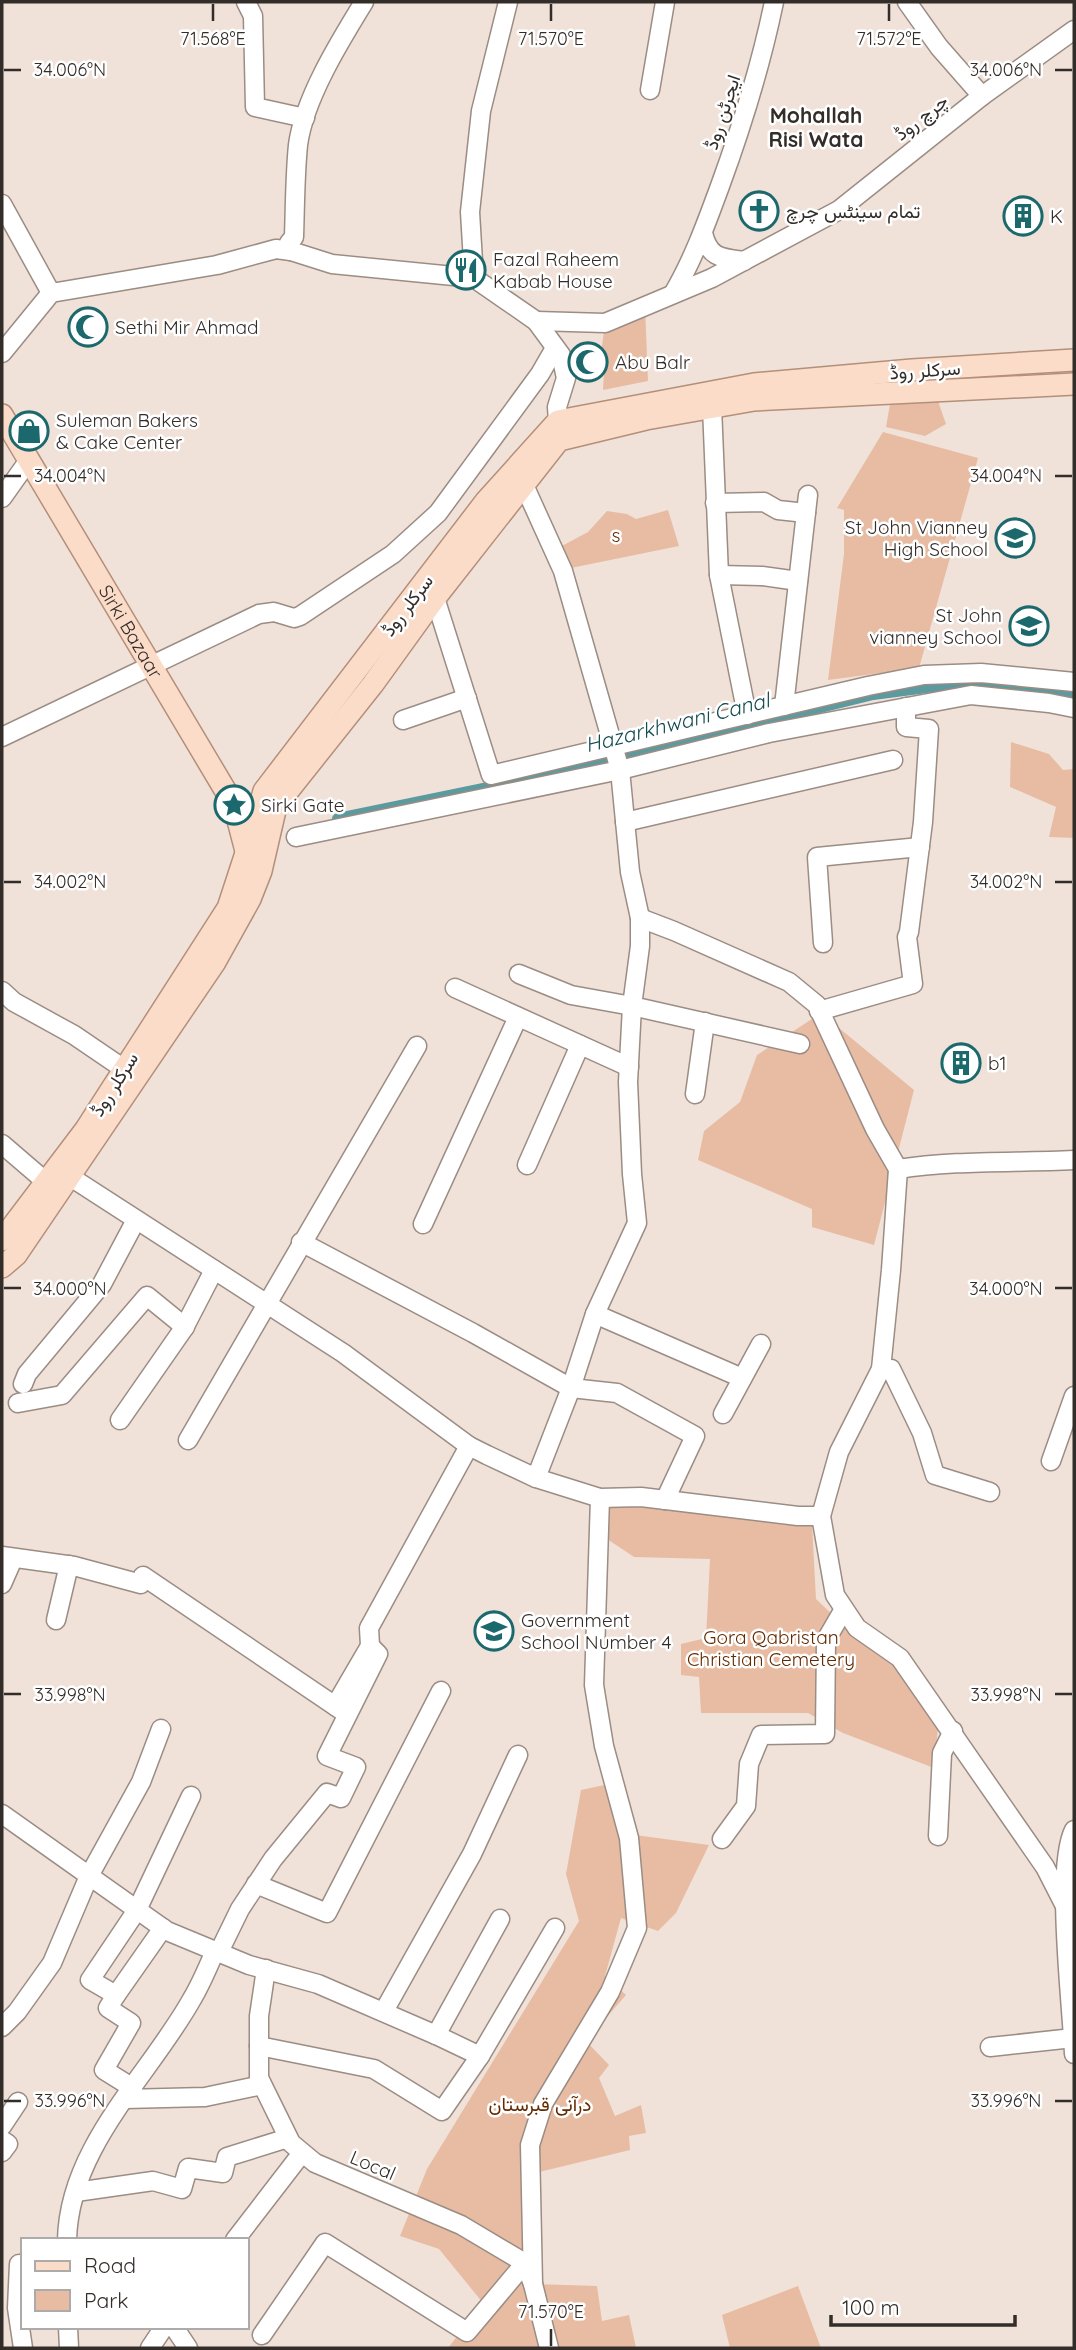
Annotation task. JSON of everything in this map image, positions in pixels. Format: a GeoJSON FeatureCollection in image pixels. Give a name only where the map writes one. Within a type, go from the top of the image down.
{"type":"FeatureCollection","features":[{"type":"Feature","properties":{"kind":"main road","name":"سرکلر روڈ"},"geometry":{"type":"LineString","coordinates":[[2,1240],[86,1129],[124,1069],[207,957],[256,854],[269,804],[264,791],[486,501],[559,430],[754,384],[912,370],[1074,360]]}},
{"type":"Feature","properties":{"kind":"main road"},"geometry":{"type":"LineString","coordinates":[[269,804],[373,684],[435,598],[523,485],[559,430],[646,419],[754,400],[1074,384]]}},
{"type":"Feature","properties":{"kind":"main road","name":"Sirki Bazaar"},"geometry":{"type":"LineString","coordinates":[[2,415],[234,805],[256,854]]}},
{"type":"Feature","properties":{"kind":"main road"},"geometry":{"type":"LineString","coordinates":[[2,1267],[16,1255],[69,1176],[207,957]]}},
{"type":"Feature","properties":{"kind":"street"},"geometry":{"type":"LineString","coordinates":[[246,2],[253,16],[255,107],[304,118]]}},
{"type":"Feature","properties":{"kind":"street"},"geometry":{"type":"LineString","coordinates":[[291,251],[289,243],[294,237],[299,143],[304,118],[333,54],[364,2]]}},
{"type":"Feature","properties":{"kind":"street"},"geometry":{"type":"LineString","coordinates":[[474,278],[470,212],[481,111],[508,2]]}},
{"type":"Feature","properties":{"kind":"street"},"geometry":{"type":"LineString","coordinates":[[650,90],[665,2]]}},
{"type":"Feature","properties":{"kind":"street","name":"ایجرٹن روڈ"},"geometry":{"type":"LineString","coordinates":[[703,233],[755,85],[774,2]]}},
{"type":"Feature","properties":{"kind":"street"},"geometry":{"type":"LineString","coordinates":[[907,2],[939,47],[982,96]]}},
{"type":"Feature","properties":{"kind":"street","name":"چرچ روڈ"},"geometry":{"type":"LineString","coordinates":[[536,321],[605,323],[712,278],[839,210],[982,96],[1074,30]]}},
{"type":"Feature","properties":{"kind":"street"},"geometry":{"type":"LineString","coordinates":[[2,204],[51,293]]}},
{"type":"Feature","properties":{"kind":"street"},"geometry":{"type":"LineString","coordinates":[[703,233],[705,243],[714,253],[722,258],[744,261]]}},
{"type":"Feature","properties":{"kind":"street"},"geometry":{"type":"LineString","coordinates":[[673,295],[703,233]]}},
{"type":"Feature","properties":{"kind":"street"},"geometry":{"type":"LineString","coordinates":[[2,353],[51,293],[217,265],[276,249],[291,251],[332,264],[474,278],[536,321],[561,355],[566,378],[557,407],[559,430]]}},
{"type":"Feature","properties":{"kind":"street"},"geometry":{"type":"LineString","coordinates":[[2,737],[258,614],[274,612],[293,618],[300,616],[393,554],[438,513],[540,374],[555,348]]}},
{"type":"Feature","properties":{"kind":"street"},"geometry":{"type":"LineString","coordinates":[[712,407],[719,575],[747,715]]}},
{"type":"Feature","properties":{"kind":"street"},"geometry":{"type":"LineString","coordinates":[[2,498],[29,460]]}},
{"type":"Feature","properties":{"kind":"street"},"geometry":{"type":"LineString","coordinates":[[523,485],[563,571],[620,770],[629,872],[639,918],[640,946],[632,1006],[629,1067],[632,1174],[637,1223],[595,1314],[536,1478]]}},
{"type":"Feature","properties":{"kind":"street"},"geometry":{"type":"LineString","coordinates":[[784,706],[808,495]]}},
{"type":"Feature","properties":{"kind":"street"},"geometry":{"type":"LineString","coordinates":[[715,503],[764,502],[778,510],[806,513]]}},
{"type":"Feature","properties":{"kind":"street"},"geometry":{"type":"LineString","coordinates":[[719,575],[762,576],[799,581]]}},
{"type":"Feature","properties":{"kind":"street"},"geometry":{"type":"LineString","coordinates":[[435,598],[491,775],[924,675],[981,673],[1074,682]]}},
{"type":"Feature","properties":{"kind":"street"},"geometry":{"type":"LineString","coordinates":[[296,837],[620,770],[769,733],[971,695],[1074,708]]}},
{"type":"Feature","properties":{"kind":"street"},"geometry":{"type":"LineString","coordinates":[[403,720],[467,698]]}},
{"type":"Feature","properties":{"kind":"street"},"geometry":{"type":"LineString","coordinates":[[820,1011],[913,984],[906,937],[909,932],[920,847],[929,729],[906,727],[906,708]]}},
{"type":"Feature","properties":{"kind":"street"},"geometry":{"type":"LineString","coordinates":[[625,822],[893,760]]}},
{"type":"Feature","properties":{"kind":"street"},"geometry":{"type":"LineString","coordinates":[[823,943],[817,857],[920,847]]}},
{"type":"Feature","properties":{"kind":"street"},"geometry":{"type":"LineString","coordinates":[[639,918],[789,982],[817,1005],[875,1129],[898,1169],[881,1369],[839,1452],[821,1516],[835,1595],[857,1629],[900,1658],[1045,1867],[1066,1908]]}},
{"type":"Feature","properties":{"kind":"street"},"geometry":{"type":"LineString","coordinates":[[519,974],[571,995],[800,1044]]}},
{"type":"Feature","properties":{"kind":"street"},"geometry":{"type":"LineString","coordinates":[[455,988],[629,1067]]}},
{"type":"Feature","properties":{"kind":"street"},"geometry":{"type":"LineString","coordinates":[[2,991],[14,1002],[74,1035],[124,1069]]}},
{"type":"Feature","properties":{"kind":"street"},"geometry":{"type":"LineString","coordinates":[[423,1224],[518,1017]]}},
{"type":"Feature","properties":{"kind":"street"},"geometry":{"type":"LineString","coordinates":[[695,1094],[705,1022]]}},
{"type":"Feature","properties":{"kind":"street"},"geometry":{"type":"LineString","coordinates":[[527,1165],[580,1045]]}},
{"type":"Feature","properties":{"kind":"street"},"geometry":{"type":"LineString","coordinates":[[188,1440],[265,1303],[417,1046]]}},
{"type":"Feature","properties":{"kind":"street"},"geometry":{"type":"LineString","coordinates":[[2,1144],[45,1181]]}},
{"type":"Feature","properties":{"kind":"street"},"geometry":{"type":"LineString","coordinates":[[898,1169],[935,1163],[1074,1160]]}},
{"type":"Feature","properties":{"kind":"street"},"geometry":{"type":"LineString","coordinates":[[69,1176],[343,1353],[469,1446],[536,1478],[600,1498],[641,1497],[798,1516],[821,1516]]}},
{"type":"Feature","properties":{"kind":"street"},"geometry":{"type":"LineString","coordinates":[[23,1384],[27,1374],[102,1284],[136,1220]]}},
{"type":"Feature","properties":{"kind":"street"},"geometry":{"type":"LineString","coordinates":[[301,1242],[570,1388],[617,1393],[695,1436],[665,1500]]}},
{"type":"Feature","properties":{"kind":"street"},"geometry":{"type":"LineString","coordinates":[[120,1420],[185,1327],[214,1270]]}},
{"type":"Feature","properties":{"kind":"street"},"geometry":{"type":"LineString","coordinates":[[18,1403],[62,1395],[147,1296],[185,1327]]}},
{"type":"Feature","properties":{"kind":"street"},"geometry":{"type":"LineString","coordinates":[[595,1314],[742,1378]]}},
{"type":"Feature","properties":{"kind":"street"},"geometry":{"type":"LineString","coordinates":[[723,1414],[761,1344]]}},
{"type":"Feature","properties":{"kind":"street"},"geometry":{"type":"LineString","coordinates":[[881,1369],[891,1369],[922,1433],[935,1475],[990,1492]]}},
{"type":"Feature","properties":{"kind":"street"},"geometry":{"type":"LineString","coordinates":[[1051,1461],[1074,1396]]}},
{"type":"Feature","properties":{"kind":"street"},"geometry":{"type":"LineString","coordinates":[[67,2238],[67,2223],[81,2172],[110,2121],[192,1999],[240,1909],[273,1859],[327,1793],[341,1798],[356,1767],[327,1756],[341,1710],[378,1654],[370,1646],[369,1628],[469,1446]]}},
{"type":"Feature","properties":{"kind":"street"},"geometry":{"type":"LineString","coordinates":[[533,2284],[530,2145],[543,2104],[610,1992],[637,1928],[629,1838],[604,1746],[594,1685],[600,1498]]}},
{"type":"Feature","properties":{"kind":"street"},"geometry":{"type":"LineString","coordinates":[[2,1584],[7,1557],[69,1565],[141,1584],[143,1576],[341,1710]]}},
{"type":"Feature","properties":{"kind":"street"},"geometry":{"type":"LineString","coordinates":[[56,1620],[69,1565]]}},
{"type":"Feature","properties":{"kind":"street"},"geometry":{"type":"LineString","coordinates":[[722,1839],[746,1806],[749,1764],[761,1735],[825,1734],[826,1640],[844,1609]]}},
{"type":"Feature","properties":{"kind":"street"},"geometry":{"type":"LineString","coordinates":[[257,1884],[327,1913],[441,1691]]}},
{"type":"Feature","properties":{"kind":"street"},"geometry":{"type":"LineString","coordinates":[[2,2027],[17,2012],[52,1963],[89,1876],[141,1782],[161,1729]]}},
{"type":"Feature","properties":{"kind":"street"},"geometry":{"type":"LineString","coordinates":[[938,1836],[942,1753],[953,1731]]}},
{"type":"Feature","properties":{"kind":"street"},"geometry":{"type":"LineString","coordinates":[[384,2011],[472,1854],[518,1755]]}},
{"type":"Feature","properties":{"kind":"street"},"geometry":{"type":"LineString","coordinates":[[116,1995],[90,1980],[136,1909],[191,1796]]}},
{"type":"Feature","properties":{"kind":"street"},"geometry":{"type":"LineString","coordinates":[[4,1819],[163,1928],[217,1952],[318,1984],[384,2011],[480,2056]]}},
{"type":"Feature","properties":{"kind":"street"},"geometry":{"type":"LineString","coordinates":[[1074,1830],[1067,1863],[1066,1908],[1074,2054]]}},
{"type":"Feature","properties":{"kind":"street"},"geometry":{"type":"LineString","coordinates":[[436,2035],[500,1919]]}},
{"type":"Feature","properties":{"kind":"street"},"geometry":{"type":"LineString","coordinates":[[163,1928],[108,2008],[131,2023],[104,2070],[129,2094],[205,2097],[262,2085]]}},
{"type":"Feature","properties":{"kind":"street"},"geometry":{"type":"LineString","coordinates":[[259,2046],[374,2069],[443,2111],[480,2056],[555,1928]]}},
{"type":"Feature","properties":{"kind":"street","name":"Local"},"geometry":{"type":"LineString","coordinates":[[266,1969],[259,2016],[259,2078],[291,2143],[315,2163],[461,2225],[525,2263]]}},
{"type":"Feature","properties":{"kind":"street"},"geometry":{"type":"LineString","coordinates":[[990,2047],[1073,2038]]}},
{"type":"Feature","properties":{"kind":"street"},"geometry":{"type":"LineString","coordinates":[[2,2126],[18,2102]]}},
{"type":"Feature","properties":{"kind":"street"},"geometry":{"type":"LineString","coordinates":[[76,2192],[153,2181],[182,2189],[188,2168],[223,2173],[227,2157],[288,2138]]}},
{"type":"Feature","properties":{"kind":"street"},"geometry":{"type":"LineString","coordinates":[[2,2140],[8,2144],[2,2152]]}},
{"type":"Feature","properties":{"kind":"street"},"geometry":{"type":"LineString","coordinates":[[237,2238],[302,2152]]}},
{"type":"Feature","properties":{"kind":"street"},"geometry":{"type":"LineString","coordinates":[[262,2335],[325,2243],[467,2332],[525,2263],[549,2348]]}},
{"type":"Feature","properties":{"kind":"street"},"geometry":{"type":"LineString","coordinates":[[21,2264],[17,2308],[23,2348]]}},
{"type":"Feature","properties":{"kind":"street"},"geometry":{"type":"LineString","coordinates":[[68,2329],[68,2348]]}},
{"type":"Feature","properties":{"kind":"street"},"geometry":{"type":"LineString","coordinates":[[150,2348],[163,2329]]}},
{"type":"Feature","properties":{"kind":"street"},"geometry":{"type":"LineString","coordinates":[[175,2329],[188,2348]]}},
{"type":"Feature","properties":{"kind":"green space"},"geometry":{"type":"Polygon","coordinates":[[[645,306],[648,381],[603,390],[605,354],[601,354],[605,323],[645,306]]]}},
{"type":"Feature","properties":{"kind":"green space"},"geometry":{"type":"Polygon","coordinates":[[[938,401],[946,424],[925,436],[886,427],[890,404],[938,401]]]}},
{"type":"Feature","properties":{"kind":"green space"},"geometry":{"type":"Polygon","coordinates":[[[883,432],[978,458],[919,668],[828,680],[844,554],[844,510],[837,508],[883,432]]]}},
{"type":"Feature","properties":{"kind":"green space","name":"s"},"geometry":{"type":"Polygon","coordinates":[[[668,510],[679,546],[571,568],[560,547],[588,532],[607,511],[627,514],[636,519],[668,510]]]}},
{"type":"Feature","properties":{"kind":"green space"},"geometry":{"type":"Polygon","coordinates":[[[1011,742],[1049,754],[1063,770],[1074,769],[1074,838],[1049,837],[1056,807],[1010,787],[1011,742]]]}},
{"type":"Feature","properties":{"kind":"green space"},"geometry":{"type":"Polygon","coordinates":[[[821,1013],[914,1090],[874,1245],[812,1227],[812,1209],[698,1160],[704,1131],[740,1102],[757,1055],[821,1013]]]}},
{"type":"Feature","properties":{"kind":"green space","name":"Gora Qabristan Christian Cemetery"},"geometry":{"type":"Polygon","coordinates":[[[649,1505],[812,1524],[816,1599],[855,1636],[908,1677],[939,1717],[934,1768],[843,1733],[808,1713],[701,1713],[699,1677],[681,1675],[681,1644],[706,1638],[710,1559],[634,1557],[607,1539],[610,1507],[649,1505]]]}},
{"type":"Feature","properties":{"kind":"green space","name":"درآنی قبرستان"},"geometry":{"type":"Polygon","coordinates":[[[614,1783],[628,1834],[709,1845],[676,1913],[658,1931],[621,1918],[605,1976],[626,1995],[586,2041],[609,2065],[599,2078],[615,2116],[641,2105],[646,2133],[629,2136],[630,2150],[531,2174],[534,2284],[597,2286],[602,2321],[629,2315],[636,2348],[448,2348],[483,2303],[439,2249],[400,2236],[427,2169],[579,1921],[566,1874],[581,1790],[614,1783]]]}},
{"type":"Feature","properties":{"kind":"green space"},"geometry":{"type":"Polygon","coordinates":[[[798,2286],[821,2348],[730,2348],[722,2315],[798,2286]]]}},
{"type":"Feature","properties":{"kind":"waterway","name":"Hazarkhwani Canal"},"geometry":{"type":"LineString","coordinates":[[338,819],[503,785],[873,694],[965,682],[1074,696]]}},
{"type":"Feature","properties":{"kind":"place","name":"تمام سینٹس چرچ"},"geometry":{"type":"Point","coordinates":[759,211]}},
{"type":"Feature","properties":{"kind":"place","name":"K"},"geometry":{"type":"Point","coordinates":[1023,216]}},
{"type":"Feature","properties":{"kind":"place","name":"Fazal Raheem Kabab House"},"geometry":{"type":"Point","coordinates":[466,270]}},
{"type":"Feature","properties":{"kind":"place","name":"Sethi Mir Ahmad"},"geometry":{"type":"Point","coordinates":[88,327]}},
{"type":"Feature","properties":{"kind":"place","name":"Abu Balr"},"geometry":{"type":"Point","coordinates":[588,362]}},
{"type":"Feature","properties":{"kind":"place","name":"Suleman Bakers & Cake Center"},"geometry":{"type":"Point","coordinates":[29,431]}},
{"type":"Feature","properties":{"kind":"place","name":"St John Vianney High School"},"geometry":{"type":"Point","coordinates":[1015,538]}},
{"type":"Feature","properties":{"kind":"place","name":"St John vianney School"},"geometry":{"type":"Point","coordinates":[1029,626]}},
{"type":"Feature","properties":{"kind":"place","name":"Sirki Gate"},"geometry":{"type":"Point","coordinates":[234,805]}},
{"type":"Feature","properties":{"kind":"place","name":"b1"},"geometry":{"type":"Point","coordinates":[961,1063]}},
{"type":"Feature","properties":{"kind":"place","name":"Government School Number 4"},"geometry":{"type":"Point","coordinates":[494,1631]}},
{"type":"Feature","properties":{"kind":"district","name":"Mohallah Risi Wata"},"geometry":{"type":"Point","coordinates":[816,127]}}]}
